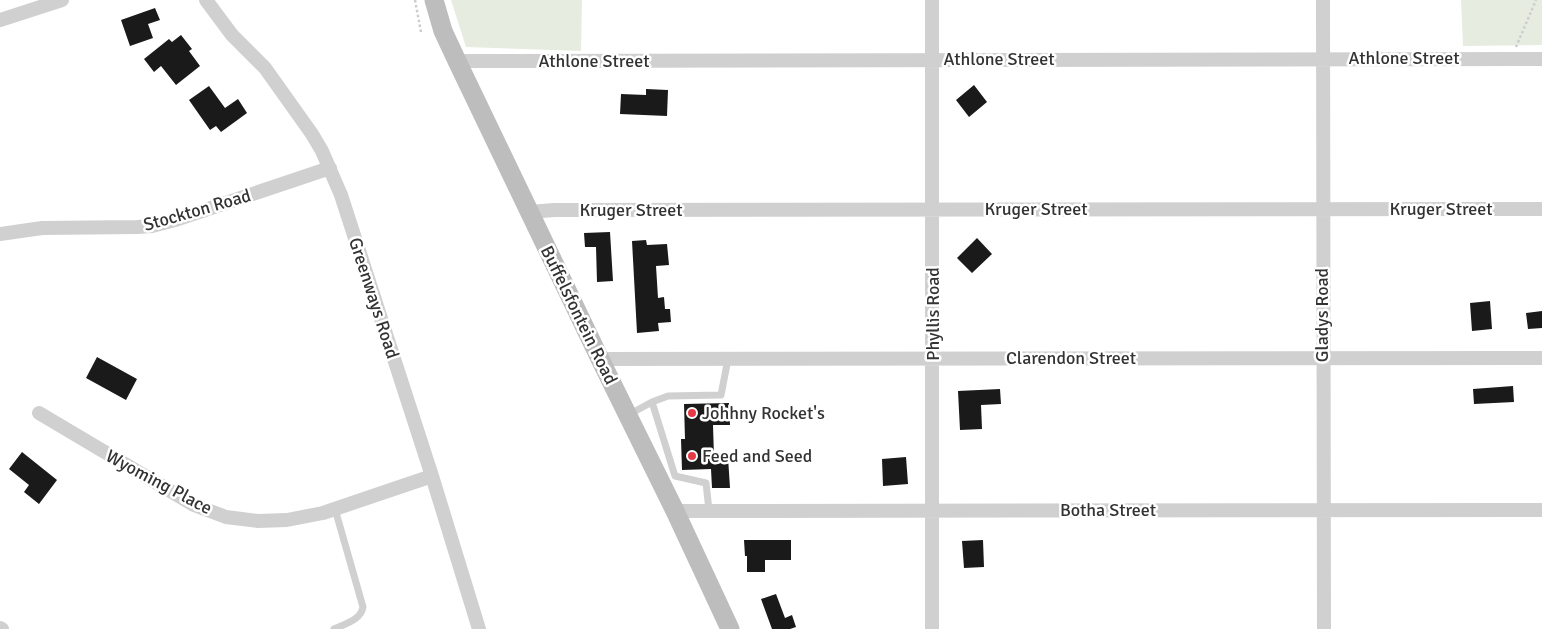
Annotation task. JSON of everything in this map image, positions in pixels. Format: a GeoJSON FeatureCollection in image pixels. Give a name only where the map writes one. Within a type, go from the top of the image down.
{"type":"FeatureCollection","features":[{"type":"Feature","properties":{"kind":"main road","name":"Buffelsfontein Road"},"geometry":{"type":"LineString","coordinates":[[434,0],[443,31],[730,629]]}},
{"type":"Feature","properties":{"kind":"street"},"geometry":{"type":"LineString","coordinates":[[0,20],[62,0]]}},
{"type":"Feature","properties":{"kind":"street","name":"Greenways Road"},"geometry":{"type":"LineString","coordinates":[[206,0],[232,35],[265,68],[312,134],[330,168],[341,195],[432,476],[479,629]]}},
{"type":"Feature","properties":{"kind":"street","name":"Phyllis Road"},"geometry":{"type":"LineString","coordinates":[[932,0],[932,629]]}},
{"type":"Feature","properties":{"kind":"street","name":"Gladys Road"},"geometry":{"type":"LineString","coordinates":[[1323,0],[1324,629]]}},
{"type":"Feature","properties":{"kind":"street","name":"Athlone Street"},"geometry":{"type":"LineString","coordinates":[[457,60],[1542,59]]}},
{"type":"Feature","properties":{"kind":"street","name":"Stockton Road"},"geometry":{"type":"LineString","coordinates":[[0,234],[42,228],[152,226],[330,168]]}},
{"type":"Feature","properties":{"kind":"street","name":"Kruger Street"},"geometry":{"type":"LineString","coordinates":[[530,212],[554,210],[1542,209]]}},
{"type":"Feature","properties":{"kind":"street","name":"Clarendon Street"},"geometry":{"type":"LineString","coordinates":[[600,359],[1542,358]]}},
{"type":"Feature","properties":{"kind":"street","name":"Wyoming Place"},"geometry":{"type":"LineString","coordinates":[[39,413],[194,505],[226,516],[258,521],[287,520],[323,513],[432,476]]}},
{"type":"Feature","properties":{"kind":"street","name":"Botha Street"},"geometry":{"type":"LineString","coordinates":[[675,511],[1542,510]]}},
{"type":"Feature","properties":{"kind":"lane"},"geometry":{"type":"LineString","coordinates":[[628,415],[668,396],[721,395],[728,359]]}},
{"type":"Feature","properties":{"kind":"lane"},"geometry":{"type":"LineString","coordinates":[[652,402],[675,476],[706,483],[709,510]]}},
{"type":"Feature","properties":{"kind":"lane"},"geometry":{"type":"LineString","coordinates":[[334,629],[358,617],[363,607],[335,508]]}},
{"type":"Feature","properties":{"kind":"path"},"geometry":{"type":"LineString","coordinates":[[415,0],[421,32]]}},
{"type":"Feature","properties":{"kind":"path"},"geometry":{"type":"LineString","coordinates":[[1510,58],[1536,0]]}},
{"type":"Feature","properties":{"kind":"shaded area"},"geometry":{"type":"Polygon","coordinates":[[[451,0],[582,0],[581,51],[466,47],[451,0]]]}},
{"type":"Feature","properties":{"kind":"shaded area"},"geometry":{"type":"Polygon","coordinates":[[[1461,0],[1542,0],[1542,45],[1463,46],[1461,0]]]}},
{"type":"Feature","properties":{"kind":"building"},"geometry":{"type":"Polygon","coordinates":[[[155,8],[160,20],[148,24],[153,38],[130,46],[121,20],[155,8]]]}},
{"type":"Feature","properties":{"kind":"building"},"geometry":{"type":"Polygon","coordinates":[[[181,35],[192,49],[189,51],[200,66],[176,85],[161,66],[154,72],[144,59],[169,39],[172,42],[181,35]]]}},
{"type":"Feature","properties":{"kind":"building"},"geometry":{"type":"Polygon","coordinates":[[[974,85],[987,102],[969,117],[956,100],[974,85]]]}},
{"type":"Feature","properties":{"kind":"building"},"geometry":{"type":"Polygon","coordinates":[[[209,86],[225,108],[238,99],[247,113],[221,132],[216,126],[210,130],[189,100],[209,86]]]}},
{"type":"Feature","properties":{"kind":"building"},"geometry":{"type":"Polygon","coordinates":[[[646,89],[668,90],[667,116],[620,114],[621,94],[646,95],[646,89]]]}},
{"type":"Feature","properties":{"kind":"building"},"geometry":{"type":"Polygon","coordinates":[[[610,232],[613,281],[597,282],[596,247],[585,247],[584,233],[610,232]]]}},
{"type":"Feature","properties":{"kind":"building"},"geometry":{"type":"Polygon","coordinates":[[[977,238],[992,254],[972,273],[957,258],[977,238]]]}},
{"type":"Feature","properties":{"kind":"building"},"geometry":{"type":"Polygon","coordinates":[[[646,240],[647,245],[667,244],[669,265],[656,266],[658,298],[664,297],[665,309],[670,309],[671,322],[658,323],[659,331],[637,333],[632,241],[646,240]]]}},
{"type":"Feature","properties":{"kind":"building"},"geometry":{"type":"Polygon","coordinates":[[[1490,301],[1492,329],[1472,331],[1470,303],[1490,301]]]}},
{"type":"Feature","properties":{"kind":"building"},"geometry":{"type":"Polygon","coordinates":[[[1542,311],[1542,328],[1528,329],[1526,313],[1542,311]]]}},
{"type":"Feature","properties":{"kind":"building"},"geometry":{"type":"Polygon","coordinates":[[[97,357],[137,379],[126,400],[86,378],[97,357]]]}},
{"type":"Feature","properties":{"kind":"building"},"geometry":{"type":"Polygon","coordinates":[[[1513,386],[1514,402],[1474,404],[1473,389],[1513,386]]]}},
{"type":"Feature","properties":{"kind":"building"},"geometry":{"type":"Polygon","coordinates":[[[1000,389],[1001,404],[981,405],[982,429],[960,430],[958,391],[1000,389]]]}},
{"type":"Feature","properties":{"kind":"building"},"geometry":{"type":"Polygon","coordinates":[[[729,403],[730,425],[713,425],[714,457],[728,457],[730,488],[712,488],[711,469],[682,470],[681,439],[685,439],[684,404],[729,403]]]}},
{"type":"Feature","properties":{"kind":"building"},"geometry":{"type":"Polygon","coordinates":[[[22,452],[57,480],[39,504],[24,492],[29,485],[9,469],[22,452]]]}},
{"type":"Feature","properties":{"kind":"building"},"geometry":{"type":"Polygon","coordinates":[[[906,457],[908,484],[883,486],[882,459],[906,457]]]}},
{"type":"Feature","properties":{"kind":"building"},"geometry":{"type":"Polygon","coordinates":[[[744,540],[791,540],[791,560],[765,560],[765,572],[747,572],[744,540]]]}},
{"type":"Feature","properties":{"kind":"building"},"geometry":{"type":"Polygon","coordinates":[[[983,540],[984,567],[964,568],[962,541],[983,540]]]}},
{"type":"Feature","properties":{"kind":"building"},"geometry":{"type":"Polygon","coordinates":[[[776,594],[785,618],[792,615],[796,627],[772,629],[761,599],[776,594]]]}},
{"type":"Feature","properties":{"kind":"place","name":"Johhny Rocket's"},"geometry":{"type":"Point","coordinates":[692,413]}},
{"type":"Feature","properties":{"kind":"place","name":"Feed and Seed"},"geometry":{"type":"Point","coordinates":[692,456]}}]}
